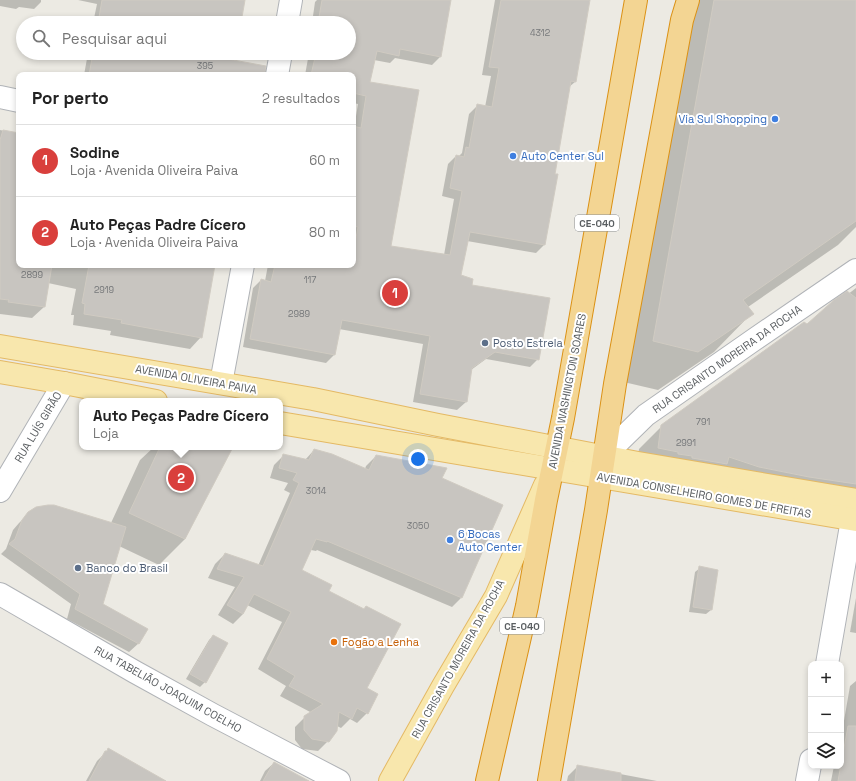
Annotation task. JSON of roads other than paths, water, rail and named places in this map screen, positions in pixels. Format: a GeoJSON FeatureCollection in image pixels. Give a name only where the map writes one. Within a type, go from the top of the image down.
{"type":"FeatureCollection","features":[{"type":"Feature","properties":{"kind":"highway","name":"AVENIDA WASHINGTON SOARES"},"geometry":{"type":"LineString","coordinates":[[487,781],[527,606],[580,324],[636,0]]}},
{"type":"Feature","properties":{"kind":"highway"},"geometry":{"type":"LineString","coordinates":[[549,781],[596,510],[619,361],[682,20],[688,0]]}},
{"type":"Feature","properties":{"kind":"main road","name":"AVENIDA OLIVEIRA PAIVA"},"geometry":{"type":"LineString","coordinates":[[0,346],[313,399],[557,447]]}},
{"type":"Feature","properties":{"kind":"main road"},"geometry":{"type":"LineString","coordinates":[[0,372],[141,398]]}},
{"type":"Feature","properties":{"kind":"main road"},"geometry":{"type":"LineString","coordinates":[[283,424],[552,469]]}},
{"type":"Feature","properties":{"kind":"main road","name":"AVENIDA CONSELHEIRO GOMES DE FREITAS"},"geometry":{"type":"LineString","coordinates":[[557,447],[638,463],[855,513]]}},
{"type":"Feature","properties":{"kind":"main road","name":"AVENIDA CONSELHEIRO GOMES DE FREITAS"},"geometry":{"type":"LineString","coordinates":[[552,469],[855,513]]}},
{"type":"Feature","properties":{"kind":"main road","name":"RUA CRISANTO MOREIRA DA ROCHA"},"geometry":{"type":"LineString","coordinates":[[390,781],[443,686],[496,596],[552,469]]}},
{"type":"Feature","properties":{"kind":"street"},"geometry":{"type":"LineString","coordinates":[[288,16],[291,0]]}},
{"type":"Feature","properties":{"kind":"street"},"geometry":{"type":"LineString","coordinates":[[278,72],[280,60]]}},
{"type":"Feature","properties":{"kind":"street"},"geometry":{"type":"LineString","coordinates":[[0,97],[16,100]]}},
{"type":"Feature","properties":{"kind":"street"},"geometry":{"type":"LineString","coordinates":[[220,383],[242,268]]}},
{"type":"Feature","properties":{"kind":"street","name":"RUA CRISANTO MOREIRA DA ROCHA"},"geometry":{"type":"LineString","coordinates":[[604,456],[646,415],[856,270]]}},
{"type":"Feature","properties":{"kind":"street","name":"RUA LUÍS GIRÃO"},"geometry":{"type":"LineString","coordinates":[[0,491],[64,383]]}},
{"type":"Feature","properties":{"kind":"street"},"geometry":{"type":"LineString","coordinates":[[828,661],[855,513]]}},
{"type":"Feature","properties":{"kind":"street","name":"RUA TABELIÃO JOAQUIM COELHO"},"geometry":{"type":"LineString","coordinates":[[0,594],[135,672],[339,781]]}},
{"type":"Feature","properties":{"kind":"street"},"geometry":{"type":"LineString","coordinates":[[808,781],[810,769]]}},
{"type":"Feature","properties":{"kind":"place","name":"Via Sul Shopping"},"geometry":{"type":"Point","coordinates":[775,119]}},
{"type":"Feature","properties":{"kind":"place","name":"Auto Center Sul"},"geometry":{"type":"Point","coordinates":[513,156]}},
{"type":"Feature","properties":{"kind":"place","name":"Sodine"},"geometry":{"type":"Point","coordinates":[395,293]}},
{"type":"Feature","properties":{"kind":"place","name":"Posto Estrela"},"geometry":{"type":"Point","coordinates":[485,343]}},
{"type":"Feature","properties":{"kind":"place","name":"Auto Peças Padre Cícero"},"geometry":{"type":"Point","coordinates":[181,478]}},
{"type":"Feature","properties":{"kind":"place","name":"6 Bocas Auto Center"},"geometry":{"type":"Point","coordinates":[450,540]}},
{"type":"Feature","properties":{"kind":"place","name":"Banco do Brasil"},"geometry":{"type":"Point","coordinates":[78,568]}},
{"type":"Feature","properties":{"kind":"place","name":"Fogão a Lenha"},"geometry":{"type":"Point","coordinates":[334,642]}}]}
